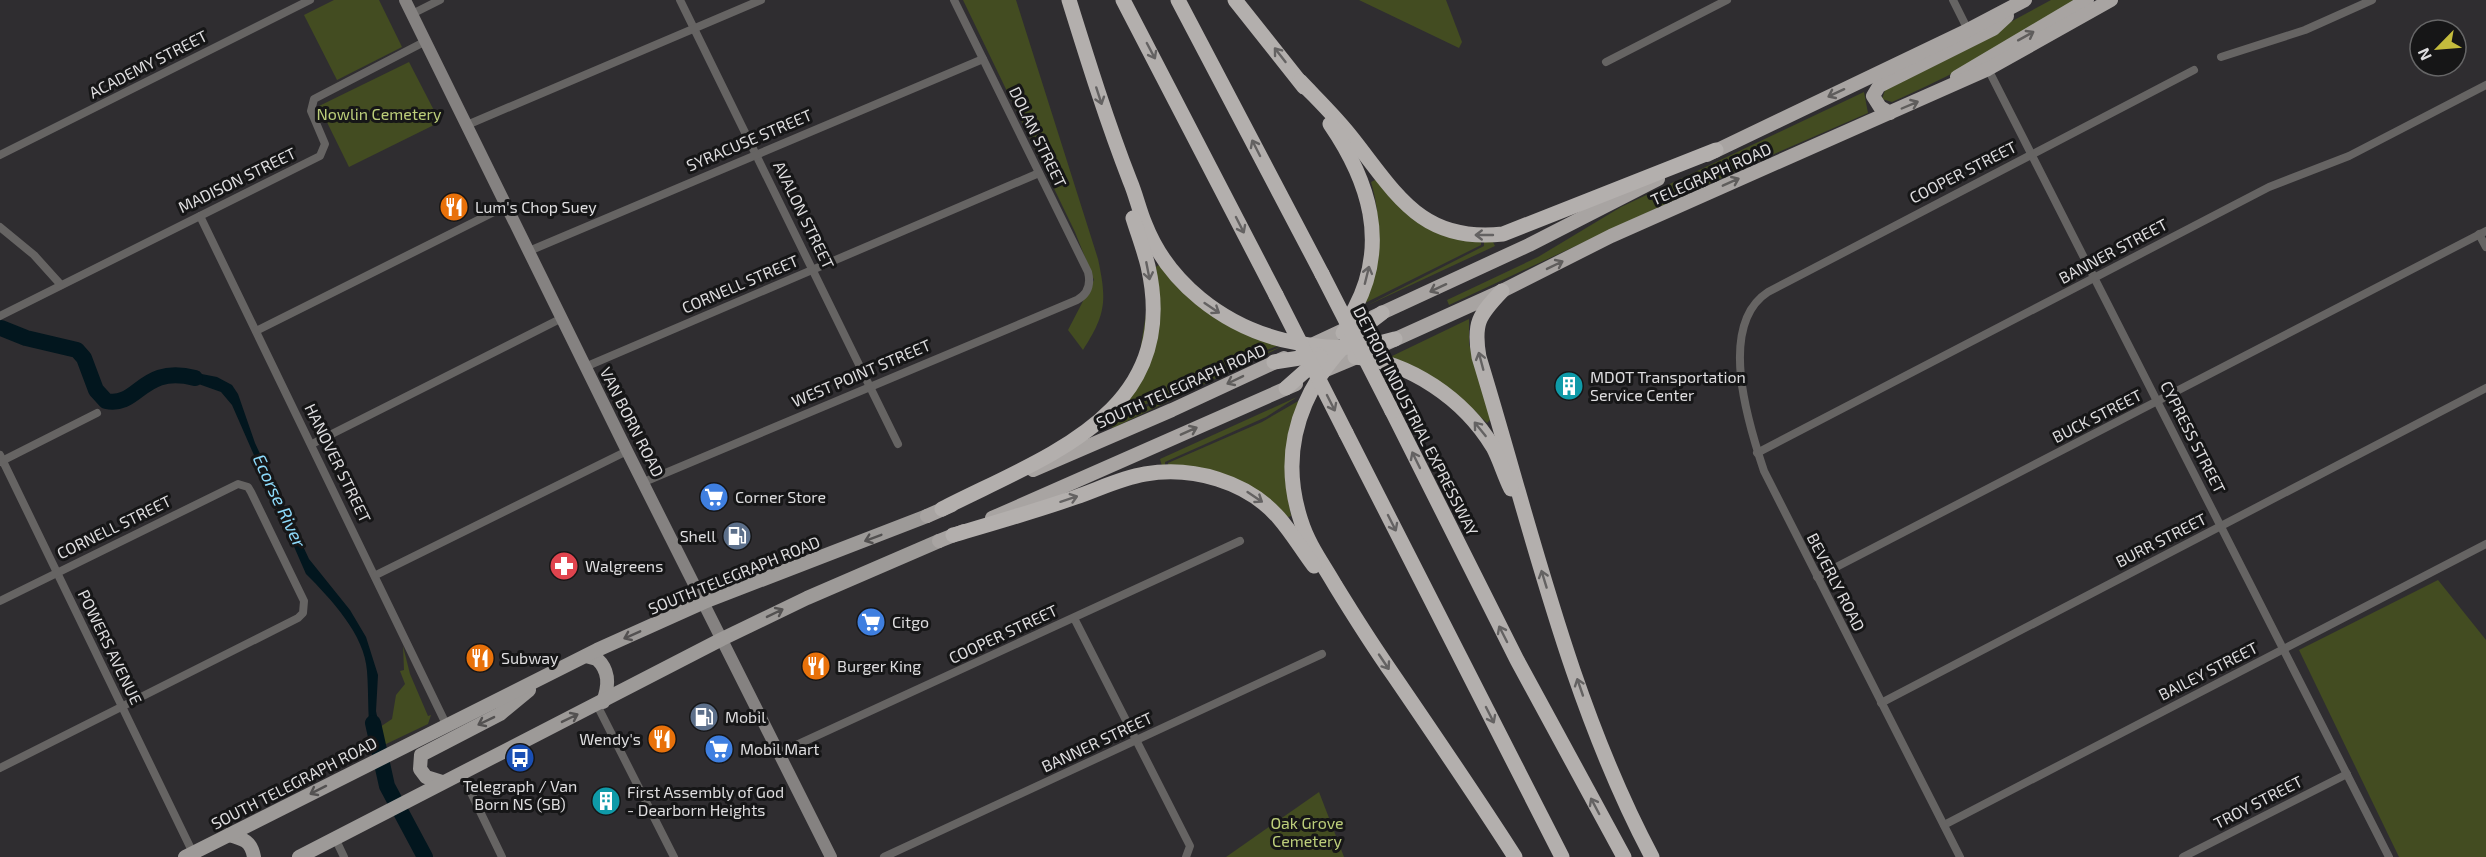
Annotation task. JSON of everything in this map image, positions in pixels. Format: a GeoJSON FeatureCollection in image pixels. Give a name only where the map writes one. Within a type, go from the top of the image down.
{"type":"FeatureCollection","features":[{"type":"Feature","properties":{"kind":"highway"},"geometry":{"type":"LineString","coordinates":[[1069,0],[1118,154],[1153,241],[1163,259],[1185,284],[1209,307],[1265,335],[1404,370],[1441,390],[1465,411],[1493,447],[1526,518]]}},
{"type":"Feature","properties":{"kind":"highway"},"geometry":{"type":"LineString","coordinates":[[1123,0],[1347,433],[1562,857]]}},
{"type":"Feature","properties":{"kind":"highway","name":"DETROIT INDUSTRIAL EXPRESSWAY"},"geometry":{"type":"LineString","coordinates":[[1178,0],[1322,274],[1516,660],[1624,857]]}},
{"type":"Feature","properties":{"kind":"highway"},"geometry":{"type":"LineString","coordinates":[[1235,0],[1300,81],[1356,167],[1373,230],[1368,275],[1346,329],[1309,394],[1298,428],[1292,472],[1294,497],[1302,523],[1315,551],[1352,614],[1515,857]]}},
{"type":"Feature","properties":{"kind":"highway"},"geometry":{"type":"LineString","coordinates":[[1942,90],[1964,70],[2087,0]]}},
{"type":"Feature","properties":{"kind":"highway","name":"TELEGRAPH ROAD"},"geometry":{"type":"LineString","coordinates":[[1320,372],[1502,291],[1611,237],[1988,69],[2111,0]]}},
{"type":"Feature","properties":{"kind":"highway"},"geometry":{"type":"LineString","coordinates":[[1890,113],[1876,102],[1873,96],[1879,86],[1993,29],[2024,1]]}},
{"type":"Feature","properties":{"kind":"highway","name":"TELEGRAPH ROAD"},"geometry":{"type":"LineString","coordinates":[[1307,347],[1529,245],[1716,150],[2024,1]]}},
{"type":"Feature","properties":{"kind":"highway"},"geometry":{"type":"LineString","coordinates":[[1300,81],[1336,117],[1406,206],[1431,223],[1460,233],[1483,236],[1503,234],[1716,150]]}},
{"type":"Feature","properties":{"kind":"highway"},"geometry":{"type":"LineString","coordinates":[[942,509],[1076,440],[1097,425],[1131,388],[1143,364],[1150,342],[1151,287],[1148,266],[1123,184],[1118,154]]}},
{"type":"Feature","properties":{"kind":"highway"},"geometry":{"type":"LineString","coordinates":[[1502,291],[1480,318],[1476,337],[1554,612],[1591,720],[1636,828],[1652,857]]}},
{"type":"Feature","properties":{"kind":"highway"},"geometry":{"type":"LineString","coordinates":[[1286,388],[1358,330],[1382,314]]}},
{"type":"Feature","properties":{"kind":"highway"},"geometry":{"type":"LineString","coordinates":[[1274,363],[1332,351],[1368,347],[1395,339]]}},
{"type":"Feature","properties":{"kind":"highway","name":"SOUTH TELEGRAPH ROAD"},"geometry":{"type":"LineString","coordinates":[[927,516],[1172,410],[1307,347]]}},
{"type":"Feature","properties":{"kind":"highway"},"geometry":{"type":"LineString","coordinates":[[946,538],[1320,372]]}},
{"type":"Feature","properties":{"kind":"highway"},"geometry":{"type":"LineString","coordinates":[[946,538],[1144,474],[1166,471],[1204,475],[1234,485],[1257,498],[1278,516],[1330,590],[1352,614]]}},
{"type":"Feature","properties":{"kind":"main road","name":"VAN BORN ROAD"},"geometry":{"type":"LineString","coordinates":[[405,0],[585,367],[831,857]]}},
{"type":"Feature","properties":{"kind":"main road","name":"SOUTH TELEGRAPH ROAD"},"geometry":{"type":"LineString","coordinates":[[189,855],[446,724],[586,656],[704,602],[927,516]]}},
{"type":"Feature","properties":{"kind":"main road"},"geometry":{"type":"LineString","coordinates":[[299,857],[722,639],[807,598],[946,538]]}},
{"type":"Feature","properties":{"kind":"main road"},"geometry":{"type":"LineString","coordinates":[[586,656],[597,659],[606,671],[607,691],[600,703]]}},
{"type":"Feature","properties":{"kind":"main road"},"geometry":{"type":"LineString","coordinates":[[442,782],[426,777],[420,769],[419,762],[425,751],[500,714],[550,674]]}},
{"type":"Feature","properties":{"kind":"main road"},"geometry":{"type":"LineString","coordinates":[[229,835],[247,840],[252,847],[254,857]]}},
{"type":"Feature","properties":{"kind":"street","name":"ACADEMY STREET"},"geometry":{"type":"LineString","coordinates":[[0,155],[310,0]]}},
{"type":"Feature","properties":{"kind":"street"},"geometry":{"type":"LineString","coordinates":[[412,14],[440,0]]}},
{"type":"Feature","properties":{"kind":"street","name":"AVALON STREET"},"geometry":{"type":"LineString","coordinates":[[680,0],[898,444]]}},
{"type":"Feature","properties":{"kind":"street"},"geometry":{"type":"LineString","coordinates":[[467,125],[761,0]]}},
{"type":"Feature","properties":{"kind":"street","name":"DOLAN STREET"},"geometry":{"type":"LineString","coordinates":[[954,0],[1088,272],[1088,289]]}},
{"type":"Feature","properties":{"kind":"street"},"geometry":{"type":"LineString","coordinates":[[1605,62],[1727,0]]}},
{"type":"Feature","properties":{"kind":"street"},"geometry":{"type":"LineString","coordinates":[[1953,0],[1968,30]]}},
{"type":"Feature","properties":{"kind":"street"},"geometry":{"type":"LineString","coordinates":[[2221,57],[2251,45],[2305,30],[2372,0]]}},
{"type":"Feature","properties":{"kind":"street","name":"MADISON STREET"},"geometry":{"type":"LineString","coordinates":[[0,316],[320,156],[325,144],[311,111],[314,99],[426,41]]}},
{"type":"Feature","properties":{"kind":"street","name":"SYRACUSE STREET"},"geometry":{"type":"LineString","coordinates":[[529,251],[756,153],[983,59]]}},
{"type":"Feature","properties":{"kind":"street","name":"CYPRESS STREET"},"geometry":{"type":"LineString","coordinates":[[1988,69],[2389,857]]}},
{"type":"Feature","properties":{"kind":"street","name":"COOPER STREET"},"geometry":{"type":"LineString","coordinates":[[1751,307],[1768,292],[2194,70]]}},
{"type":"Feature","properties":{"kind":"street","name":"BANNER STREET"},"geometry":{"type":"LineString","coordinates":[[1757,453],[2269,187],[2349,156],[2486,85]]}},
{"type":"Feature","properties":{"kind":"street","name":"CORNELL STREET"},"geometry":{"type":"LineString","coordinates":[[585,367],[1039,173]]}},
{"type":"Feature","properties":{"kind":"street"},"geometry":{"type":"LineString","coordinates":[[256,331],[507,206]]}},
{"type":"Feature","properties":{"kind":"street","name":"HANOVER STREET"},"geometry":{"type":"LineString","coordinates":[[200,216],[376,575],[446,724]]}},
{"type":"Feature","properties":{"kind":"street"},"geometry":{"type":"LineString","coordinates":[[0,227],[34,255],[61,285]]}},
{"type":"Feature","properties":{"kind":"street"},"geometry":{"type":"LineString","coordinates":[[2483,233],[2486,247]]}},
{"type":"Feature","properties":{"kind":"street","name":"BUCK STREET"},"geometry":{"type":"LineString","coordinates":[[1817,577],[2483,233]]}},
{"type":"Feature","properties":{"kind":"street","name":"WEST POINT STREET"},"geometry":{"type":"LineString","coordinates":[[644,482],[1077,300],[1088,289]]}},
{"type":"Feature","properties":{"kind":"street","name":"BEVERLY ROAD"},"geometry":{"type":"LineString","coordinates":[[1751,307],[1744,319],[1740,340],[1744,397],[1757,453],[1769,483],[1960,857]]}},
{"type":"Feature","properties":{"kind":"street"},"geometry":{"type":"LineString","coordinates":[[312,444],[562,318]]}},
{"type":"Feature","properties":{"kind":"street","name":"BURR STREET"},"geometry":{"type":"LineString","coordinates":[[1881,702],[2486,388]]}},
{"type":"Feature","properties":{"kind":"street"},"geometry":{"type":"LineString","coordinates":[[1,459],[97,413]]}},
{"type":"Feature","properties":{"kind":"street"},"geometry":{"type":"LineString","coordinates":[[376,575],[627,451]]}},
{"type":"Feature","properties":{"kind":"street","name":"POWERS AVENUE"},"geometry":{"type":"LineString","coordinates":[[1,459],[122,705],[189,855]]}},
{"type":"Feature","properties":{"kind":"street","name":"CORNELL STREET"},"geometry":{"type":"LineString","coordinates":[[0,601],[233,485],[243,484],[251,492],[290,571],[304,601],[304,610],[298,618],[122,705]]}},
{"type":"Feature","properties":{"kind":"street","name":"COOPER STREET"},"geometry":{"type":"LineString","coordinates":[[778,753],[1240,541]]}},
{"type":"Feature","properties":{"kind":"street","name":"BAILEY STREET"},"geometry":{"type":"LineString","coordinates":[[1944,825],[2486,544]]}},
{"type":"Feature","properties":{"kind":"street"},"geometry":{"type":"LineString","coordinates":[[1074,618],[1190,846],[1187,855]]}},
{"type":"Feature","properties":{"kind":"street","name":"BANNER STREET"},"geometry":{"type":"LineString","coordinates":[[884,857],[1322,654]]}},
{"type":"Feature","properties":{"kind":"street"},"geometry":{"type":"LineString","coordinates":[[600,703],[674,857]]}},
{"type":"Feature","properties":{"kind":"street"},"geometry":{"type":"LineString","coordinates":[[0,768],[122,705]]}},
{"type":"Feature","properties":{"kind":"street"},"geometry":{"type":"LineString","coordinates":[[461,772],[502,857]]}},
{"type":"Feature","properties":{"kind":"street","name":"TROY STREET"},"geometry":{"type":"LineString","coordinates":[[2183,857],[2347,774]]}},
{"type":"Feature","properties":{"kind":"street"},"geometry":{"type":"LineString","coordinates":[[336,838],[344,857]]}},
{"type":"Feature","properties":{"kind":"green space"},"geometry":{"type":"Polygon","coordinates":[[[334,0],[379,0],[402,47],[337,80],[304,15],[334,0]]]}},
{"type":"Feature","properties":{"kind":"green space"},"geometry":{"type":"Polygon","coordinates":[[[963,0],[1016,0],[1101,273],[1103,297],[1100,316],[1083,350],[1068,330],[1094,280],[1075,232],[963,0]]]}},
{"type":"Feature","properties":{"kind":"green space"},"geometry":{"type":"Polygon","coordinates":[[[1359,0],[1446,0],[1462,42],[1459,48],[1359,0]]]}},
{"type":"Feature","properties":{"kind":"green space"},"geometry":{"type":"Polygon","coordinates":[[[2051,0],[2077,0],[1964,68],[1892,102],[1882,99],[1885,90],[2051,0]]]}},
{"type":"Feature","properties":{"kind":"green space","name":"Nowlin Cemetery"},"geometry":{"type":"Polygon","coordinates":[[[409,62],[440,122],[349,167],[319,106],[409,62]]]}},
{"type":"Feature","properties":{"kind":"green space"},"geometry":{"type":"Polygon","coordinates":[[[1864,92],[1868,113],[1758,161],[1449,305],[1447,300],[1538,257],[1621,207],[1864,92]]]}},
{"type":"Feature","properties":{"kind":"green space"},"geometry":{"type":"Polygon","coordinates":[[[1377,179],[1396,201],[1481,240],[1481,245],[1365,303],[1377,243],[1377,215],[1371,182],[1377,179]]]}},
{"type":"Feature","properties":{"kind":"green space"},"geometry":{"type":"Polygon","coordinates":[[[1484,240],[1492,240],[1495,246],[1366,306],[1484,246],[1484,240]]]}},
{"type":"Feature","properties":{"kind":"green space"},"geometry":{"type":"Polygon","coordinates":[[[1160,264],[1280,345],[1237,361],[1115,419],[1114,417],[1134,390],[1153,269],[1160,264]]]}},
{"type":"Feature","properties":{"kind":"green space"},"geometry":{"type":"Polygon","coordinates":[[[1469,319],[1469,344],[1492,418],[1487,423],[1442,384],[1388,358],[1469,319]]]}},
{"type":"Feature","properties":{"kind":"green space"},"geometry":{"type":"Polygon","coordinates":[[[1283,346],[1113,428],[1109,424],[1111,419],[1115,422],[1238,363],[1283,346]]]}},
{"type":"Feature","properties":{"kind":"green space"},"geometry":{"type":"Polygon","coordinates":[[[1297,397],[1266,417],[1165,462],[1165,467],[1162,466],[1160,459],[1297,397]]]}},
{"type":"Feature","properties":{"kind":"green space"},"geometry":{"type":"Polygon","coordinates":[[[1300,400],[1288,498],[1291,516],[1286,518],[1270,502],[1168,466],[1168,463],[1262,422],[1300,400]]]}},
{"type":"Feature","properties":{"kind":"green space"},"geometry":{"type":"Polygon","coordinates":[[[2438,580],[2486,640],[2486,857],[2399,857],[2299,650],[2438,580]]]}},
{"type":"Feature","properties":{"kind":"green space"},"geometry":{"type":"Polygon","coordinates":[[[403,646],[410,674],[428,716],[431,715],[428,724],[384,745],[380,727],[392,719],[396,695],[405,684],[400,671],[404,670],[403,646]]]}},
{"type":"Feature","properties":{"kind":"green space","name":"Oak Grove Cemetery"},"geometry":{"type":"Polygon","coordinates":[[[1319,792],[1344,857],[1226,857],[1319,792]]]}},
{"type":"Feature","properties":{"kind":"water"},"geometry":{"type":"Polygon","coordinates":[[[176,369],[217,377],[232,385],[238,394],[255,443],[309,559],[350,610],[366,637],[378,675],[376,711],[382,741],[372,746],[367,671],[360,644],[336,606],[306,574],[232,405],[221,392],[176,376],[176,369]]]}},
{"type":"Feature","properties":{"kind":"waterway","name":"Ecorse River"},"geometry":{"type":"LineString","coordinates":[[1,328],[26,338],[77,350],[84,358],[96,390],[106,401],[126,398],[152,381],[163,377],[177,375],[195,378]]}},
{"type":"Feature","properties":{"kind":"waterway","name":"Ecorse River"},"geometry":{"type":"LineString","coordinates":[[373,723],[387,786],[425,857]]}},
{"type":"Feature","properties":{"kind":"place","name":"Lum's Chop Suey"},"geometry":{"type":"Point","coordinates":[454,207]}},
{"type":"Feature","properties":{"kind":"place","name":"MDOT Transportation Service Center"},"geometry":{"type":"Point","coordinates":[1569,386]}},
{"type":"Feature","properties":{"kind":"place","name":"Corner Store"},"geometry":{"type":"Point","coordinates":[714,497]}},
{"type":"Feature","properties":{"kind":"place","name":"Shell"},"geometry":{"type":"Point","coordinates":[737,536]}},
{"type":"Feature","properties":{"kind":"place","name":"Walgreens"},"geometry":{"type":"Point","coordinates":[564,566]}},
{"type":"Feature","properties":{"kind":"place","name":"Citgo"},"geometry":{"type":"Point","coordinates":[871,622]}},
{"type":"Feature","properties":{"kind":"place","name":"Subway"},"geometry":{"type":"Point","coordinates":[480,658]}},
{"type":"Feature","properties":{"kind":"place","name":"Burger King"},"geometry":{"type":"Point","coordinates":[816,666]}},
{"type":"Feature","properties":{"kind":"place","name":"Mobil"},"geometry":{"type":"Point","coordinates":[704,717]}},
{"type":"Feature","properties":{"kind":"place","name":"Wendy's"},"geometry":{"type":"Point","coordinates":[662,739]}},
{"type":"Feature","properties":{"kind":"place","name":"Mobil Mart"},"geometry":{"type":"Point","coordinates":[719,749]}},
{"type":"Feature","properties":{"kind":"place","name":"Telegraph / Van Born NS (SB)"},"geometry":{"type":"Point","coordinates":[520,758]}},
{"type":"Feature","properties":{"kind":"place","name":"First Assembly of God - Dearborn Heights"},"geometry":{"type":"Point","coordinates":[606,801]}}]}
